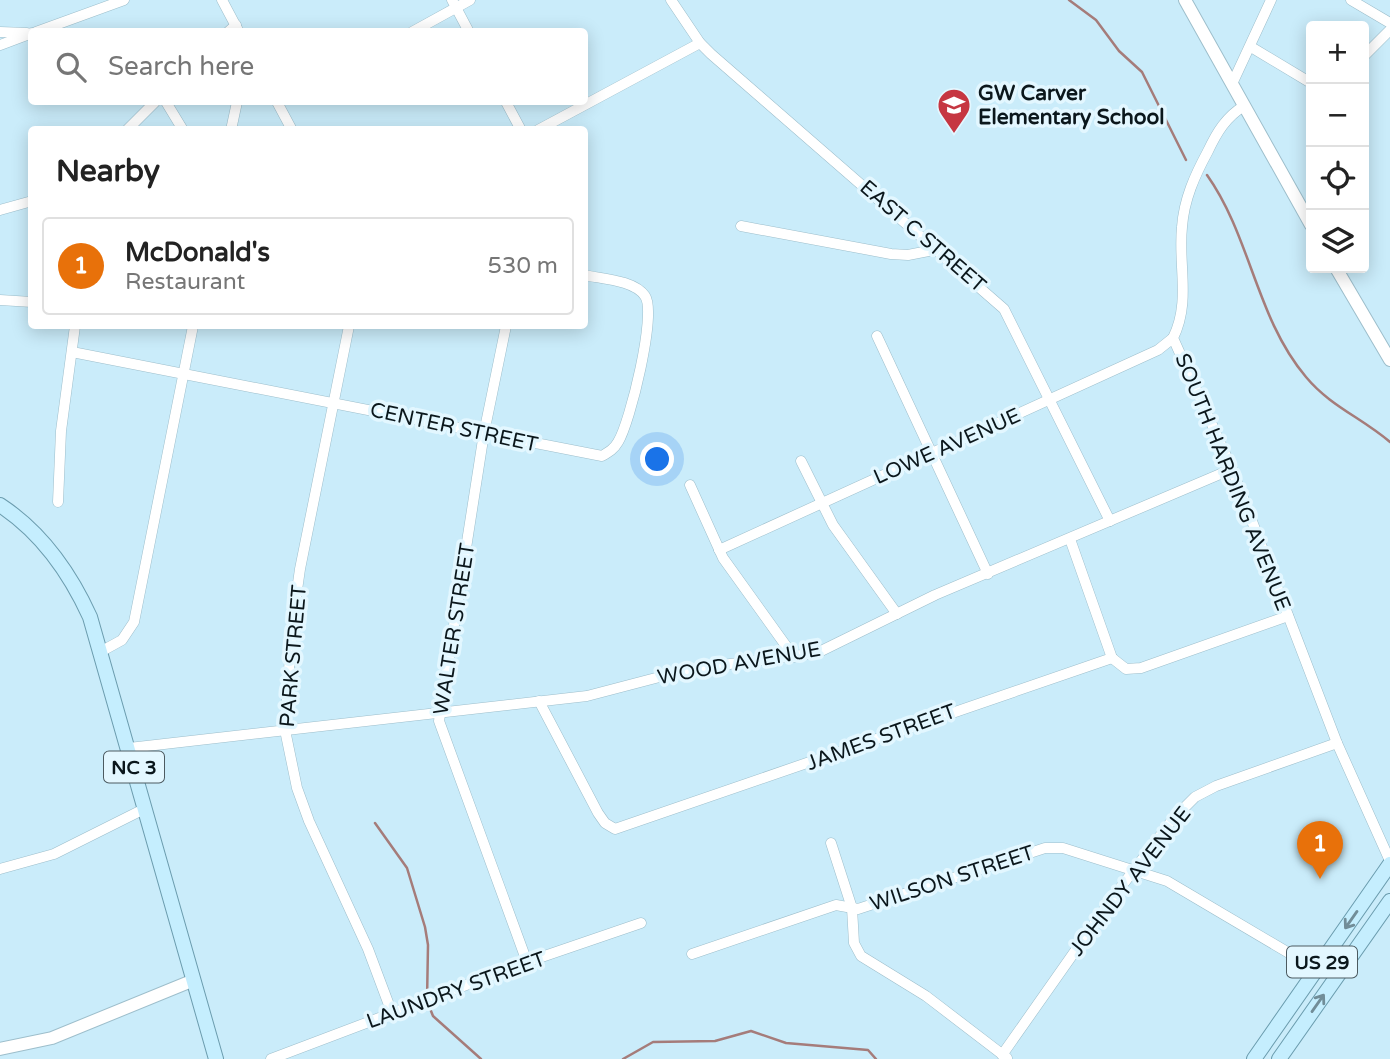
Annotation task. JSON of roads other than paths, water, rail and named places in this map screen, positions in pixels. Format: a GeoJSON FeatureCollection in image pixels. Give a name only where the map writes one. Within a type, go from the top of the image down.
{"type":"FeatureCollection","features":[{"type":"Feature","properties":{"kind":"main road"},"geometry":{"type":"LineString","coordinates":[[1185,0],[1306,216]]}},
{"type":"Feature","properties":{"kind":"main road"},"geometry":{"type":"LineString","coordinates":[[1339,273],[1390,360]]}},
{"type":"Feature","properties":{"kind":"main road","name":"NC 3"},"geometry":{"type":"LineString","coordinates":[[0,505],[25,524],[64,568],[87,610],[102,651],[216,1059]]}},
{"type":"Feature","properties":{"kind":"main road","name":"US 29"},"geometry":{"type":"LineString","coordinates":[[1254,1059],[1390,862]]}},
{"type":"Feature","properties":{"kind":"main road","name":"US 29"},"geometry":{"type":"LineString","coordinates":[[1279,1059],[1390,901]]}},
{"type":"Feature","properties":{"kind":"main road"},"geometry":{"type":"LineString","coordinates":[[0,1049],[52,1038],[194,980]]}},
{"type":"Feature","properties":{"kind":"street"},"geometry":{"type":"LineString","coordinates":[[45,28],[124,0]]}},
{"type":"Feature","properties":{"kind":"street"},"geometry":{"type":"LineString","coordinates":[[222,0],[234,28]]}},
{"type":"Feature","properties":{"kind":"street"},"geometry":{"type":"LineString","coordinates":[[418,28],[454,4],[470,0]]}},
{"type":"Feature","properties":{"kind":"street","name":"EAST C STREET"},"geometry":{"type":"LineString","coordinates":[[671,0],[700,43],[939,249],[1004,309],[1110,521]]}},
{"type":"Feature","properties":{"kind":"street"},"geometry":{"type":"LineString","coordinates":[[1232,84],[1271,0]]}},
{"type":"Feature","properties":{"kind":"street"},"geometry":{"type":"LineString","coordinates":[[1351,0],[1390,23]]}},
{"type":"Feature","properties":{"kind":"street"},"geometry":{"type":"LineString","coordinates":[[454,4],[467,28]]}},
{"type":"Feature","properties":{"kind":"street"},"geometry":{"type":"LineString","coordinates":[[1369,51],[1390,30]]}},
{"type":"Feature","properties":{"kind":"street"},"geometry":{"type":"LineString","coordinates":[[0,32],[28,32]]}},
{"type":"Feature","properties":{"kind":"street"},"geometry":{"type":"LineString","coordinates":[[0,45],[28,34]]}},
{"type":"Feature","properties":{"kind":"street"},"geometry":{"type":"LineString","coordinates":[[588,103],[700,43]]}},
{"type":"Feature","properties":{"kind":"street"},"geometry":{"type":"LineString","coordinates":[[1251,47],[1306,80]]}},
{"type":"Feature","properties":{"kind":"street"},"geometry":{"type":"LineString","coordinates":[[131,126],[152,105]]}},
{"type":"Feature","properties":{"kind":"street"},"geometry":{"type":"LineString","coordinates":[[168,105],[181,126]]}},
{"type":"Feature","properties":{"kind":"street"},"geometry":{"type":"LineString","coordinates":[[233,126],[236,105]]}},
{"type":"Feature","properties":{"kind":"street"},"geometry":{"type":"LineString","coordinates":[[279,105],[290,126]]}},
{"type":"Feature","properties":{"kind":"street"},"geometry":{"type":"LineString","coordinates":[[508,105],[519,126]]}},
{"type":"Feature","properties":{"kind":"street"},"geometry":{"type":"LineString","coordinates":[[545,126],[585,105]]}},
{"type":"Feature","properties":{"kind":"street","name":"SOUTH HARDING AVENUE"},"geometry":{"type":"LineString","coordinates":[[1244,106],[1227,118],[1219,130],[1187,198],[1181,228],[1183,307],[1173,338],[1232,469],[1337,743],[1390,862]]}},
{"type":"Feature","properties":{"kind":"street"},"geometry":{"type":"LineString","coordinates":[[0,209],[28,202]]}},
{"type":"Feature","properties":{"kind":"street"},"geometry":{"type":"LineString","coordinates":[[741,226],[891,254],[908,255],[939,249]]}},
{"type":"Feature","properties":{"kind":"street","name":"CENTER STREET"},"geometry":{"type":"LineString","coordinates":[[72,352],[602,456],[618,444],[636,386],[649,317],[648,303],[635,287],[588,276]]}},
{"type":"Feature","properties":{"kind":"street"},"geometry":{"type":"LineString","coordinates":[[0,300],[28,302]]}},
{"type":"Feature","properties":{"kind":"street"},"geometry":{"type":"LineString","coordinates":[[58,502],[61,431],[75,329]]}},
{"type":"Feature","properties":{"kind":"street"},"geometry":{"type":"LineString","coordinates":[[102,651],[122,640],[134,622],[192,329]]}},
{"type":"Feature","properties":{"kind":"street","name":"PARK STREET"},"geometry":{"type":"LineString","coordinates":[[348,329],[300,569],[292,625],[285,730],[297,788],[309,821],[368,949],[393,1013]]}},
{"type":"Feature","properties":{"kind":"street","name":"WALTER STREET"},"geometry":{"type":"LineString","coordinates":[[505,329],[484,433],[440,714],[441,733],[527,962]]}},
{"type":"Feature","properties":{"kind":"street"},"geometry":{"type":"LineString","coordinates":[[877,336],[988,574]]}},
{"type":"Feature","properties":{"kind":"street","name":"LOWE AVENUE"},"geometry":{"type":"LineString","coordinates":[[719,550],[1158,350],[1173,338]]}},
{"type":"Feature","properties":{"kind":"street"},"geometry":{"type":"LineString","coordinates":[[801,461],[833,525],[897,614]]}},
{"type":"Feature","properties":{"kind":"street","name":"WOOD AVENUE"},"geometry":{"type":"LineString","coordinates":[[129,748],[587,696],[690,668],[794,657],[828,649],[897,614],[1232,469]]}},
{"type":"Feature","properties":{"kind":"street"},"geometry":{"type":"LineString","coordinates":[[690,485],[719,550],[794,657]]}},
{"type":"Feature","properties":{"kind":"street"},"geometry":{"type":"LineString","coordinates":[[1070,539],[1112,658],[1126,668],[1141,668],[1288,616]]}},
{"type":"Feature","properties":{"kind":"street","name":"JAMES STREET"},"geometry":{"type":"LineString","coordinates":[[539,701],[598,813],[605,823],[615,829],[1112,658]]}},
{"type":"Feature","properties":{"kind":"street","name":"JOHNDY AVENUE"},"geometry":{"type":"LineString","coordinates":[[1005,1057],[1136,869],[1173,819],[1195,797],[1216,786],[1337,743]]}},
{"type":"Feature","properties":{"kind":"street"},"geometry":{"type":"LineString","coordinates":[[0,869],[54,854],[146,808]]}},
{"type":"Feature","properties":{"kind":"street"},"geometry":{"type":"LineString","coordinates":[[831,843],[852,908],[852,935],[861,956],[926,996],[1005,1057]]}},
{"type":"Feature","properties":{"kind":"street","name":"WILSON STREET"},"geometry":{"type":"LineString","coordinates":[[692,954],[836,905],[852,908],[874,904],[1045,848],[1063,848],[1167,881],[1316,969]]}},
{"type":"Feature","properties":{"kind":"street","name":"LAUNDRY STREET"},"geometry":{"type":"LineString","coordinates":[[271,1059],[527,962],[641,923]]}},
{"type":"Feature","properties":{"kind":"waterway"},"geometry":{"type":"LineString","coordinates":[[1069,0],[1096,20],[1119,51],[1142,72],[1186,160]]}},
{"type":"Feature","properties":{"kind":"waterway"},"geometry":{"type":"LineString","coordinates":[[1207,175],[1234,224],[1264,304],[1289,354],[1325,396],[1390,442]]}},
{"type":"Feature","properties":{"kind":"waterway"},"geometry":{"type":"LineString","coordinates":[[375,823],[407,868],[425,927],[428,945],[427,1001],[433,1016],[481,1059]]}},
{"type":"Feature","properties":{"kind":"waterway"},"geometry":{"type":"LineString","coordinates":[[623,1059],[653,1042],[715,1041],[751,1031],[786,1043],[868,1050],[876,1059]]}},
{"type":"Feature","properties":{"kind":"place","name":"GW Carver Elementary School"},"geometry":{"type":"Point","coordinates":[954,135]}},
{"type":"Feature","properties":{"kind":"place","name":"McDonald's"},"geometry":{"type":"Point","coordinates":[1320,879]}}]}
